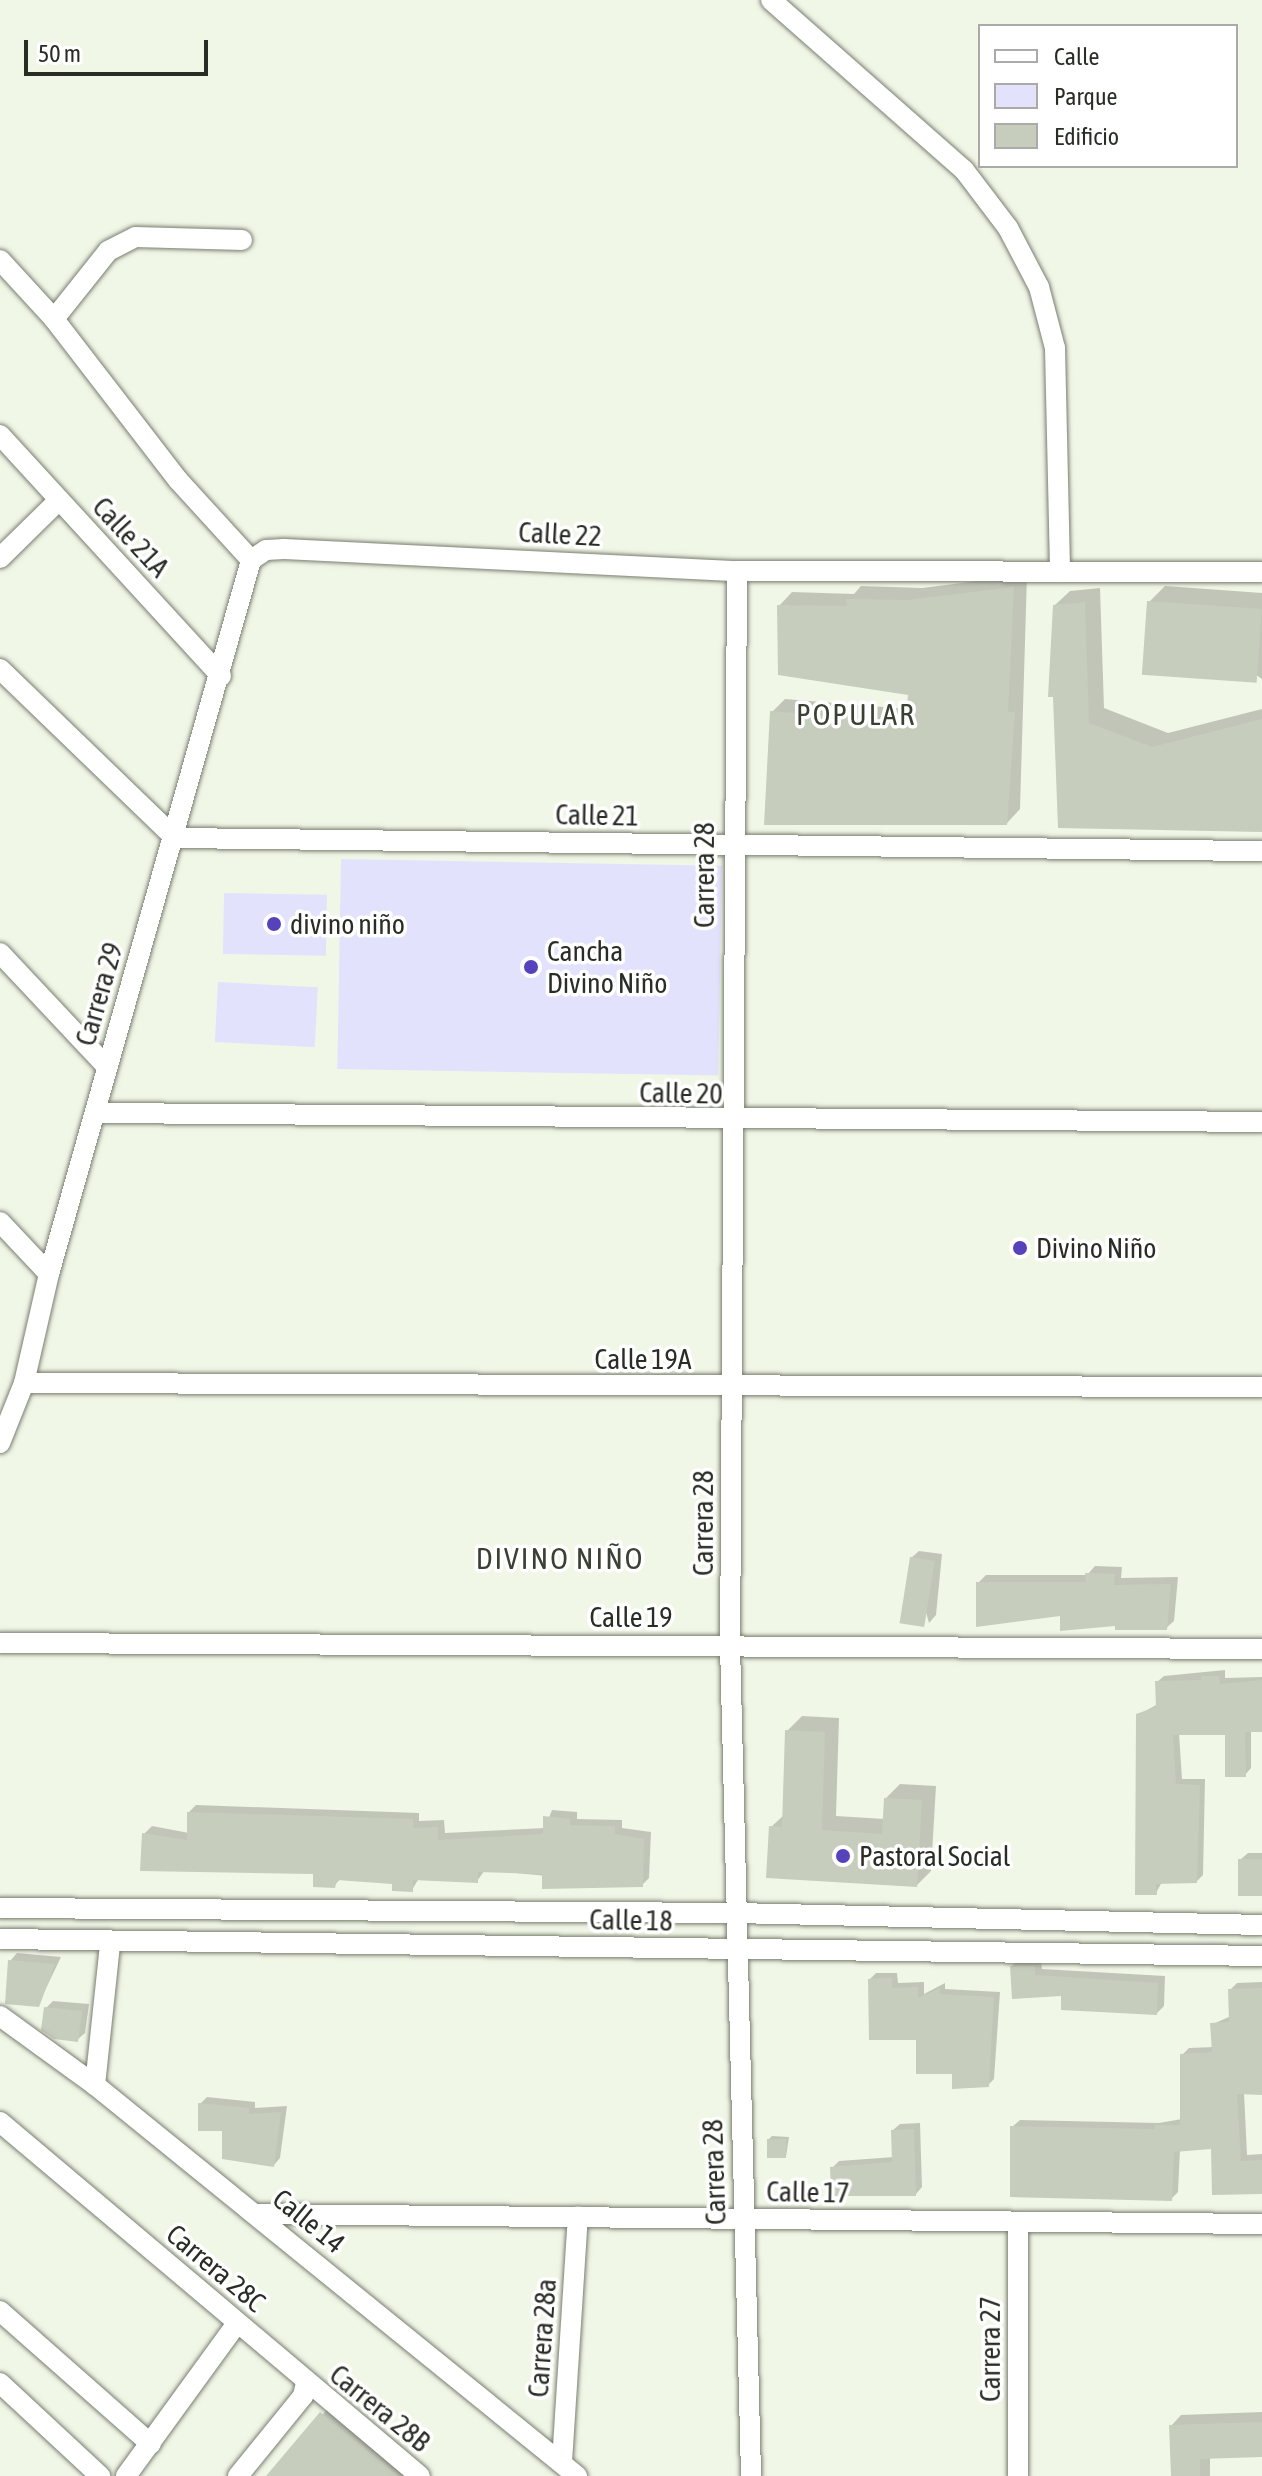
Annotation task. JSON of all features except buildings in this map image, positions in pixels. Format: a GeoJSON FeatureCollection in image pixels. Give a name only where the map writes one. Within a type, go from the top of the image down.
{"type":"FeatureCollection","features":[{"type":"Feature","properties":{"kind":"street"},"geometry":{"type":"LineString","coordinates":[[771,0],[964,170],[1008,228],[1039,287],[1055,348],[1060,572]]}},
{"type":"Feature","properties":{"kind":"street"},"geometry":{"type":"LineString","coordinates":[[54,319],[108,251],[136,237],[242,240]]}},
{"type":"Feature","properties":{"kind":"street"},"geometry":{"type":"LineString","coordinates":[[0,260],[54,319],[178,480],[251,560]]}},
{"type":"Feature","properties":{"kind":"street","name":"Calle 21A"},"geometry":{"type":"LineString","coordinates":[[0,435],[221,676]]}},
{"type":"Feature","properties":{"kind":"street"},"geometry":{"type":"LineString","coordinates":[[0,558],[59,500]]}},
{"type":"Feature","properties":{"kind":"street","name":"Calle 22"},"geometry":{"type":"LineString","coordinates":[[251,560],[266,550],[284,549],[737,571],[1262,572]]}},
{"type":"Feature","properties":{"kind":"street","name":"Carrera 29"},"geometry":{"type":"LineString","coordinates":[[0,1443],[24,1383],[49,1274],[99,1113],[107,1067],[175,838],[251,560]]}},
{"type":"Feature","properties":{"kind":"street","name":"Carrera 28"},"geometry":{"type":"LineString","coordinates":[[737,571],[732,844],[730,1645],[734,1913],[751,2476]]}},
{"type":"Feature","properties":{"kind":"street"},"geometry":{"type":"LineString","coordinates":[[0,669],[175,838]]}},
{"type":"Feature","properties":{"kind":"street","name":"Calle 21"},"geometry":{"type":"LineString","coordinates":[[175,838],[1262,851]]}},
{"type":"Feature","properties":{"kind":"street"},"geometry":{"type":"LineString","coordinates":[[0,953],[107,1067]]}},
{"type":"Feature","properties":{"kind":"street","name":"Calle 20"},"geometry":{"type":"LineString","coordinates":[[99,1113],[733,1122],[1262,1122]]}},
{"type":"Feature","properties":{"kind":"street"},"geometry":{"type":"LineString","coordinates":[[0,1222],[49,1274]]}},
{"type":"Feature","properties":{"kind":"street","name":"Calle 19A"},"geometry":{"type":"LineString","coordinates":[[24,1383],[731,1388],[1262,1387]]}},
{"type":"Feature","properties":{"kind":"street","name":"Calle 19"},"geometry":{"type":"LineString","coordinates":[[0,1643],[1262,1649]]}},
{"type":"Feature","properties":{"kind":"street","name":"Calle 18"},"geometry":{"type":"LineString","coordinates":[[0,1908],[734,1913],[1262,1925]]}},
{"type":"Feature","properties":{"kind":"street","name":"Calle 18"},"geometry":{"type":"LineString","coordinates":[[0,1939],[110,1944],[1262,1956]]}},
{"type":"Feature","properties":{"kind":"street"},"geometry":{"type":"LineString","coordinates":[[95,2085],[110,1944]]}},
{"type":"Feature","properties":{"kind":"street","name":"Calle 14"},"geometry":{"type":"LineString","coordinates":[[0,2016],[95,2085],[257,2214],[577,2476]]}},
{"type":"Feature","properties":{"kind":"street","name":"Carrera 28C"},"geometry":{"type":"LineString","coordinates":[[0,2122],[306,2383]]}},
{"type":"Feature","properties":{"kind":"street","name":"Calle 17"},"geometry":{"type":"LineString","coordinates":[[257,2214],[1262,2224]]}},
{"type":"Feature","properties":{"kind":"street","name":"Carrera 28a"},"geometry":{"type":"LineString","coordinates":[[562,2462],[578,2217]]}},
{"type":"Feature","properties":{"kind":"street","name":"Carrera 27"},"geometry":{"type":"LineString","coordinates":[[1018,2222],[1018,2476]]}},
{"type":"Feature","properties":{"kind":"street"},"geometry":{"type":"LineString","coordinates":[[0,2311],[151,2444]]}},
{"type":"Feature","properties":{"kind":"street"},"geometry":{"type":"LineString","coordinates":[[126,2476],[237,2323]]}},
{"type":"Feature","properties":{"kind":"street"},"geometry":{"type":"LineString","coordinates":[[0,2383],[100,2476]]}},
{"type":"Feature","properties":{"kind":"street"},"geometry":{"type":"LineString","coordinates":[[238,2476],[303,2396],[306,2383]]}},
{"type":"Feature","properties":{"kind":"street","name":"Carrera 28B"},"geometry":{"type":"LineString","coordinates":[[306,2383],[374,2432],[420,2476]]}},
{"type":"Feature","properties":{"kind":"green space","name":"Cancha Divino Niño"},"geometry":{"type":"Polygon","coordinates":[[[341,859],[722,866],[718,1076],[337,1069],[341,859]]]}},
{"type":"Feature","properties":{"kind":"green space","name":"divino niño"},"geometry":{"type":"Polygon","coordinates":[[[224,893],[327,895],[326,956],[223,954],[224,893]]]}},
{"type":"Feature","properties":{"kind":"green space","name":"divino niño"},"geometry":{"type":"Polygon","coordinates":[[[218,982],[318,987],[315,1047],[215,1042],[218,982]]]}},
{"type":"Feature","properties":{"kind":"place","name":"divino niño"},"geometry":{"type":"Point","coordinates":[274,924]}},
{"type":"Feature","properties":{"kind":"place","name":"Cancha Divino Niño"},"geometry":{"type":"Point","coordinates":[531,967]}},
{"type":"Feature","properties":{"kind":"place","name":"Divino Niño"},"geometry":{"type":"Point","coordinates":[1020,1248]}},
{"type":"Feature","properties":{"kind":"place","name":"Pastoral Social"},"geometry":{"type":"Point","coordinates":[843,1856]}},
{"type":"Feature","properties":{"kind":"district","name":"POPULAR"},"geometry":{"type":"Point","coordinates":[856,714]}},
{"type":"Feature","properties":{"kind":"district","name":"DIVINO NIÑO"},"geometry":{"type":"Point","coordinates":[560,1558]}}]}
